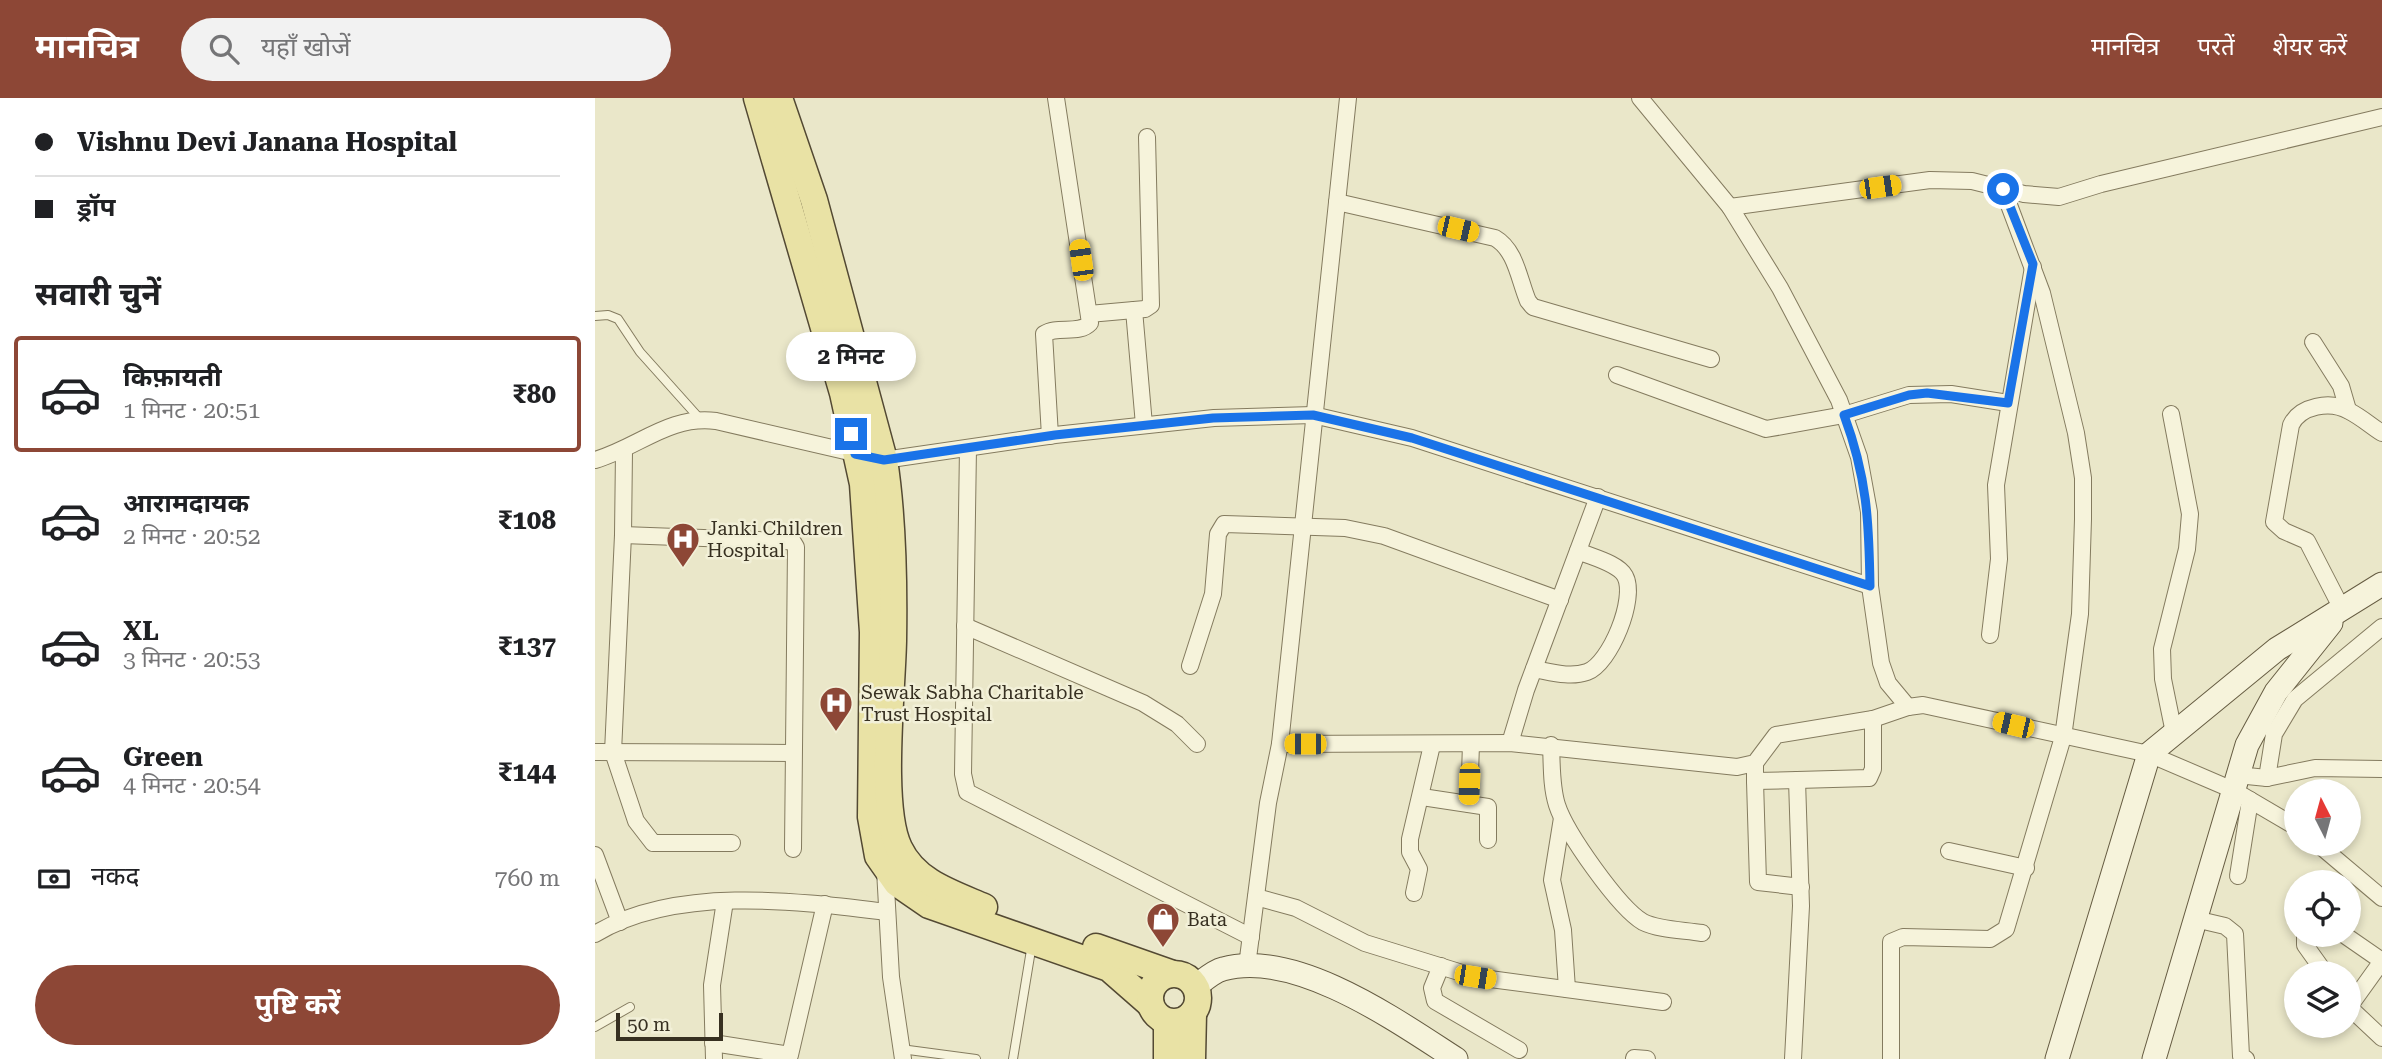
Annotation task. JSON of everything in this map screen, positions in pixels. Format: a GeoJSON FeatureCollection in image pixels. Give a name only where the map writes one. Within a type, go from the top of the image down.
{"type":"FeatureCollection","features":[{"type":"Feature","properties":{"kind":"main road"},"geometry":{"type":"LineString","coordinates":[[757,98],[843,393],[863,484],[873,632],[871,817],[878,856],[897,883],[929,905],[1109,968],[1158,1012],[1186,1019],[1198,1005],[1196,986],[1181,974],[1170,974],[983,907],[927,882],[898,847],[889,811],[893,637],[888,488],[884,460],[814,200],[779,98]]}},
{"type":"Feature","properties":{"kind":"main road"},"geometry":{"type":"LineString","coordinates":[[1167,1059],[1153,984],[1170,974]]}},
{"type":"Feature","properties":{"kind":"main road"},"geometry":{"type":"LineString","coordinates":[[1192,1059],[1193,1013]]}},
{"type":"Feature","properties":{"kind":"street"},"geometry":{"type":"LineString","coordinates":[[1050,436],[1044,334],[1087,326],[1089,314],[1056,98]]}},
{"type":"Feature","properties":{"kind":"street"},"geometry":{"type":"LineString","coordinates":[[1247,966],[1268,803],[1280,744],[1348,98]]}},
{"type":"Feature","properties":{"kind":"street"},"geometry":{"type":"LineString","coordinates":[[1640,98],[1730,207],[1780,288],[1844,415],[1859,457],[1869,512],[1870,586],[1885,676],[1908,706]]}},
{"type":"Feature","properties":{"kind":"street"},"geometry":{"type":"LineString","coordinates":[[1730,207],[1930,180],[1972,181],[2003,189],[2059,197],[2076,194],[2101,184],[2382,117]]}},
{"type":"Feature","properties":{"kind":"street"},"geometry":{"type":"LineString","coordinates":[[1089,314],[1149,308],[1152,301],[1147,137]]}},
{"type":"Feature","properties":{"kind":"street"},"geometry":{"type":"LineString","coordinates":[[1891,1059],[1891,942],[1903,937],[1990,940],[1999,936],[2011,919],[2063,737],[2083,572],[2083,478],[2076,433],[2033,264],[2003,189]]}},
{"type":"Feature","properties":{"kind":"street"},"geometry":{"type":"LineString","coordinates":[[1337,202],[1495,238],[1504,243],[1511,254],[1532,307],[1711,359]]}},
{"type":"Feature","properties":{"kind":"street"},"geometry":{"type":"LineString","coordinates":[[1990,635],[1999,559],[1996,485],[2033,264]]}},
{"type":"Feature","properties":{"kind":"street"},"geometry":{"type":"LineString","coordinates":[[1134,310],[1144,425]]}},
{"type":"Feature","properties":{"kind":"street"},"geometry":{"type":"LineString","coordinates":[[2313,342],[2341,386],[2348,410]]}},
{"type":"Feature","properties":{"kind":"street"},"geometry":{"type":"LineString","coordinates":[[1616,376],[1766,429],[1844,415],[1909,395],[1927,393],[2008,403]]}},
{"type":"Feature","properties":{"kind":"street"},"geometry":{"type":"LineString","coordinates":[[2341,610],[2307,541],[2284,531],[2274,522],[2291,425],[2295,416],[2307,409],[2323,407],[2348,410],[2382,433]]}},
{"type":"Feature","properties":{"kind":"street"},"geometry":{"type":"LineString","coordinates":[[2171,414],[2190,514],[2187,549],[2162,649],[2163,679],[2174,733]]}},
{"type":"Feature","properties":{"kind":"street"},"geometry":{"type":"LineString","coordinates":[[595,460],[624,452],[670,426],[700,419],[884,460],[1144,425],[1238,416],[1313,415],[1412,438],[1870,586]]}},
{"type":"Feature","properties":{"kind":"street"},"geometry":{"type":"LineString","coordinates":[[968,449],[963,774],[967,792],[1251,937]]}},
{"type":"Feature","properties":{"kind":"street"},"geometry":{"type":"LineString","coordinates":[[624,452],[613,752],[636,821],[653,843],[732,843]]}},
{"type":"Feature","properties":{"kind":"street"},"geometry":{"type":"LineString","coordinates":[[1510,743],[1534,669],[1598,497]]}},
{"type":"Feature","properties":{"kind":"street"},"geometry":{"type":"LineString","coordinates":[[1190,666],[1213,594],[1220,529],[1224,524],[1345,528],[1384,536],[1560,600]]}},
{"type":"Feature","properties":{"kind":"street"},"geometry":{"type":"LineString","coordinates":[[623,535],[793,542],[798,553],[793,849]]}},
{"type":"Feature","properties":{"kind":"street"},"geometry":{"type":"LineString","coordinates":[[1534,669],[1564,675],[1580,674],[1599,666],[1608,656],[1625,610],[1628,587],[1625,576],[1617,568],[1578,551]]}},
{"type":"Feature","properties":{"kind":"street"},"geometry":{"type":"LineString","coordinates":[[2057,1059],[2149,754],[2277,649],[2382,583]]}},
{"type":"Feature","properties":{"kind":"street"},"geometry":{"type":"LineString","coordinates":[[2154,1059],[2195,919],[2240,788],[2258,721],[2296,664],[2341,610]]}},
{"type":"Feature","properties":{"kind":"street"},"geometry":{"type":"LineString","coordinates":[[965,626],[1143,703],[1177,724],[1196,744]]}},
{"type":"Feature","properties":{"kind":"street"},"geometry":{"type":"LineString","coordinates":[[2267,778],[2274,734],[2295,699],[2382,627]]}},
{"type":"Feature","properties":{"kind":"street"},"geometry":{"type":"LineString","coordinates":[[2277,649],[2296,664]]}},
{"type":"Feature","properties":{"kind":"street"},"geometry":{"type":"LineString","coordinates":[[1801,887],[1758,882],[1755,763],[1776,734],[1873,719],[1908,706],[1938,707],[2063,737],[2149,754],[2240,788],[2284,819]]}},
{"type":"Feature","properties":{"kind":"street"},"geometry":{"type":"LineString","coordinates":[[1755,781],[1869,778],[1873,769],[1873,719]]}},
{"type":"Feature","properties":{"kind":"street"},"geometry":{"type":"LineString","coordinates":[[1280,744],[1510,743],[1551,745],[1737,767],[1755,763]]}},
{"type":"Feature","properties":{"kind":"street"},"geometry":{"type":"LineString","coordinates":[[1469,804],[1471,744]]}},
{"type":"Feature","properties":{"kind":"street"},"geometry":{"type":"LineString","coordinates":[[1414,893],[1419,869],[1410,852],[1410,839],[1422,797],[1432,745]]}},
{"type":"Feature","properties":{"kind":"street"},"geometry":{"type":"LineString","coordinates":[[1551,745],[1554,793],[1562,818],[1613,895],[1640,920],[1702,933]]}},
{"type":"Feature","properties":{"kind":"street"},"geometry":{"type":"LineString","coordinates":[[595,752],[793,753]]}},
{"type":"Feature","properties":{"kind":"street"},"geometry":{"type":"LineString","coordinates":[[2240,788],[2267,778],[2315,768],[2382,769]]}},
{"type":"Feature","properties":{"kind":"street"},"geometry":{"type":"LineString","coordinates":[[1793,1059],[1801,887],[1797,780]]}},
{"type":"Feature","properties":{"kind":"street"},"geometry":{"type":"LineString","coordinates":[[2238,876],[2240,788]]}},
{"type":"Feature","properties":{"kind":"street"},"geometry":{"type":"LineString","coordinates":[[1422,797],[1488,807],[1489,840]]}},
{"type":"Feature","properties":{"kind":"street"},"geometry":{"type":"LineString","coordinates":[[1562,818],[1552,880],[1563,930],[1567,989]]}},
{"type":"Feature","properties":{"kind":"street"},"geometry":{"type":"LineString","coordinates":[[1949,852],[2026,868]]}},
{"type":"Feature","properties":{"kind":"street"},"geometry":{"type":"LineString","coordinates":[[595,855],[620,922]]}},
{"type":"Feature","properties":{"kind":"street"},"geometry":{"type":"LineString","coordinates":[[2332,856],[2382,898]]}},
{"type":"Feature","properties":{"kind":"street"},"geometry":{"type":"LineString","coordinates":[[885,869],[891,977],[902,1054]]}},
{"type":"Feature","properties":{"kind":"street"},"geometry":{"type":"LineString","coordinates":[[1256,897],[1319,918],[1365,943],[1475,977],[1663,1002]]}},
{"type":"Feature","properties":{"kind":"street"},"geometry":{"type":"LineString","coordinates":[[595,934],[620,922],[663,910],[725,901],[825,904],[886,912]]}},
{"type":"Feature","properties":{"kind":"street"},"geometry":{"type":"LineString","coordinates":[[725,901],[712,985],[713,1051],[790,1055],[825,904]]}},
{"type":"Feature","properties":{"kind":"street"},"geometry":{"type":"LineString","coordinates":[[2195,919],[2225,926],[2235,934],[2238,1058]]}},
{"type":"Feature","properties":{"kind":"street"},"geometry":{"type":"LineString","coordinates":[[2361,946],[2382,961],[2361,990]]}},
{"type":"Feature","properties":{"kind":"street"},"geometry":{"type":"LineString","coordinates":[[1196,986],[1221,969],[1247,966],[1286,971],[1357,996],[1455,1059]]}},
{"type":"Feature","properties":{"kind":"street"},"geometry":{"type":"LineString","coordinates":[[1441,966],[1432,988],[1435,1001],[1519,1050]]}},
{"type":"Feature","properties":{"kind":"street"},"geometry":{"type":"LineString","coordinates":[[2361,1018],[2382,1038]]}},
{"type":"Feature","properties":{"kind":"street"},"geometry":{"type":"LineString","coordinates":[[1634,1058],[1647,1059]]}},
{"type":"Feature","properties":{"kind":"lane"},"geometry":{"type":"LineString","coordinates":[[595,316],[608,315],[618,319],[640,352],[700,419]]}},
{"type":"Feature","properties":{"kind":"lane"},"geometry":{"type":"LineString","coordinates":[[1013,1059],[1032,941]]}},
{"type":"Feature","properties":{"kind":"lane"},"geometry":{"type":"LineString","coordinates":[[595,1027],[630,1007]]}},
{"type":"Feature","properties":{"kind":"lane"},"geometry":{"type":"LineString","coordinates":[[902,1054],[976,1059]]}},
{"type":"Feature","properties":{"kind":"place","name":"Janki Children Hospital"},"geometry":{"type":"Point","coordinates":[683,569]}},
{"type":"Feature","properties":{"kind":"place","name":"Sewak Sabha Charitable Trust Hospital"},"geometry":{"type":"Point","coordinates":[836,733]}},
{"type":"Feature","properties":{"kind":"place","name":"Bata"},"geometry":{"type":"Point","coordinates":[1163,949]}},
{"type":"Feature","properties":{"kind":"route"},"geometry":{"type":"LineString","coordinates":[[851,434],[855,454],[884,460],[1055,435],[1213,418],[1313,415],[1366,425],[1412,438],[1870,586],[1869,512],[1859,457],[1844,415],[1909,395],[1927,393],[2008,403],[2033,264],[2003,189]]}}]}
